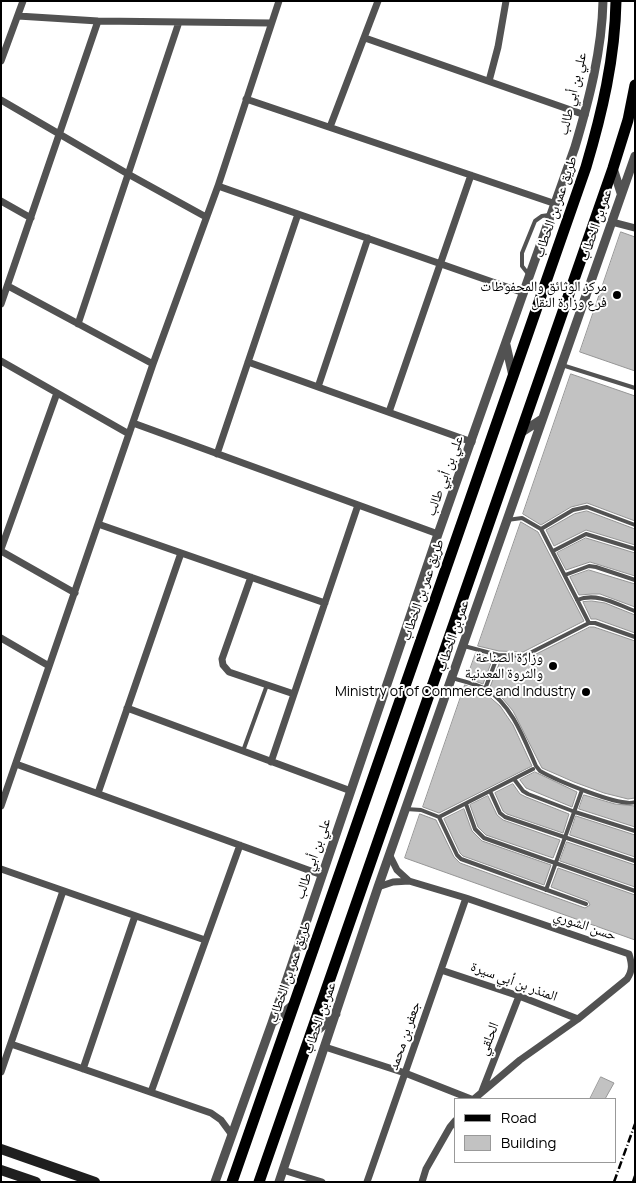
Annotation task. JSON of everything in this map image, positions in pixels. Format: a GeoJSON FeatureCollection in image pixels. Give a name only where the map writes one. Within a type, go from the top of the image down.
{"type":"FeatureCollection","features":[{"type":"Feature","properties":{"kind":"main road","name":"طريق عمر بن الخطاب"},"geometry":{"type":"LineString","coordinates":[[232,1182],[594,140],[609,75],[616,5]]}},
{"type":"Feature","properties":{"kind":"main road"},"geometry":{"type":"LineString","coordinates":[[259,1182],[614,168],[628,120],[635,85]]}},
{"type":"Feature","properties":{"kind":"main road"},"geometry":{"type":"LineString","coordinates":[[1,1149],[95,1182]]}},
{"type":"Feature","properties":{"kind":"main road"},"geometry":{"type":"LineString","coordinates":[[1,1170],[36,1182]]}},
{"type":"Feature","properties":{"kind":"street"},"geometry":{"type":"LineString","coordinates":[[1,61],[23,1]]}},
{"type":"Feature","properties":{"kind":"street"},"geometry":{"type":"LineString","coordinates":[[1,806],[153,364],[218,186],[279,1]]}},
{"type":"Feature","properties":{"kind":"street"},"geometry":{"type":"LineString","coordinates":[[330,127],[378,1]]}},
{"type":"Feature","properties":{"kind":"street"},"geometry":{"type":"LineString","coordinates":[[488,81],[498,47],[506,1]]}},
{"type":"Feature","properties":{"kind":"street"},"geometry":{"type":"LineString","coordinates":[[603,5],[616,5]]}},
{"type":"Feature","properties":{"kind":"street","name":"علي بن أبي طالب"},"geometry":{"type":"LineString","coordinates":[[215,1182],[272,1023],[438,534],[556,204],[585,115],[597,57],[603,5]]}},
{"type":"Feature","properties":{"kind":"street"},"geometry":{"type":"LineString","coordinates":[[18,16],[98,20],[271,23]]}},
{"type":"Feature","properties":{"kind":"street"},"geometry":{"type":"LineString","coordinates":[[1,304],[98,20]]}},
{"type":"Feature","properties":{"kind":"street"},"geometry":{"type":"LineString","coordinates":[[78,324],[178,22]]}},
{"type":"Feature","properties":{"kind":"street"},"geometry":{"type":"LineString","coordinates":[[365,38],[585,115]]}},
{"type":"Feature","properties":{"kind":"street"},"geometry":{"type":"LineString","coordinates":[[246,99],[556,204]]}},
{"type":"Feature","properties":{"kind":"street"},"geometry":{"type":"LineString","coordinates":[[1,100],[206,217]]}},
{"type":"Feature","properties":{"kind":"street","name":"عمر بن الخطاب"},"geometry":{"type":"LineString","coordinates":[[279,1182],[378,887],[635,156]]}},
{"type":"Feature","properties":{"kind":"street"},"geometry":{"type":"LineString","coordinates":[[614,168],[621,193]]}},
{"type":"Feature","properties":{"kind":"street"},"geometry":{"type":"LineString","coordinates":[[389,412],[471,175]]}},
{"type":"Feature","properties":{"kind":"street"},"geometry":{"type":"LineString","coordinates":[[218,186],[524,292]]}},
{"type":"Feature","properties":{"kind":"street"},"geometry":{"type":"LineString","coordinates":[[1,201],[31,218]]}},
{"type":"Feature","properties":{"kind":"street"},"geometry":{"type":"LineString","coordinates":[[217,454],[298,214]]}},
{"type":"Feature","properties":{"kind":"street"},"geometry":{"type":"LineString","coordinates":[[612,222],[635,228]]}},
{"type":"Feature","properties":{"kind":"street"},"geometry":{"type":"LineString","coordinates":[[318,387],[368,238]]}},
{"type":"Feature","properties":{"kind":"street"},"geometry":{"type":"LineString","coordinates":[[8,286],[153,364]]}},
{"type":"Feature","properties":{"kind":"street"},"geometry":{"type":"LineString","coordinates":[[506,345],[513,376]]}},
{"type":"Feature","properties":{"kind":"street"},"geometry":{"type":"LineString","coordinates":[[1,361],[129,434]]}},
{"type":"Feature","properties":{"kind":"street"},"geometry":{"type":"LineString","coordinates":[[248,362],[472,442]]}},
{"type":"Feature","properties":{"kind":"street"},"geometry":{"type":"LineString","coordinates":[[58,393],[1,550],[74,593]]}},
{"type":"Feature","properties":{"kind":"street"},"geometry":{"type":"LineString","coordinates":[[522,432],[542,419]]}},
{"type":"Feature","properties":{"kind":"street"},"geometry":{"type":"LineString","coordinates":[[133,423],[438,534]]}},
{"type":"Feature","properties":{"kind":"street"},"geometry":{"type":"LineString","coordinates":[[271,762],[358,505]]}},
{"type":"Feature","properties":{"kind":"street"},"geometry":{"type":"LineString","coordinates":[[98,524],[325,603]]}},
{"type":"Feature","properties":{"kind":"street"},"geometry":{"type":"LineString","coordinates":[[98,793],[181,553]]}},
{"type":"Feature","properties":{"kind":"street"},"geometry":{"type":"LineString","coordinates":[[251,577],[222,662],[224,668],[229,672],[294,694]]}},
{"type":"Feature","properties":{"kind":"street"},"geometry":{"type":"LineString","coordinates":[[1,638],[49,666]]}},
{"type":"Feature","properties":{"kind":"street"},"geometry":{"type":"LineString","coordinates":[[127,708],[350,791]]}},
{"type":"Feature","properties":{"kind":"street"},"geometry":{"type":"LineString","coordinates":[[16,764],[322,875]]}},
{"type":"Feature","properties":{"kind":"street"},"geometry":{"type":"LineString","coordinates":[[151,1092],[240,845]]}},
{"type":"Feature","properties":{"kind":"street"},"geometry":{"type":"LineString","coordinates":[[390,856],[397,870],[409,881]]}},
{"type":"Feature","properties":{"kind":"street"},"geometry":{"type":"LineString","coordinates":[[1,869],[205,940]]}},
{"type":"Feature","properties":{"kind":"street","name":"حسن الشوري"},"geometry":{"type":"LineString","coordinates":[[378,887],[394,882],[409,881],[466,898],[629,954],[632,962],[632,972],[627,978],[578,1018],[520,1060],[474,1098]]}},
{"type":"Feature","properties":{"kind":"street"},"geometry":{"type":"LineString","coordinates":[[1,1072],[63,891]]}},
{"type":"Feature","properties":{"kind":"street","name":"جعفر بن محمد"},"geometry":{"type":"LineString","coordinates":[[367,1182],[466,898]]}},
{"type":"Feature","properties":{"kind":"street"},"geometry":{"type":"LineString","coordinates":[[83,1069],[135,916]]}},
{"type":"Feature","properties":{"kind":"street","name":"المنذر بن أبي سيرة"},"geometry":{"type":"LineString","coordinates":[[441,970],[578,1018]]}},
{"type":"Feature","properties":{"kind":"street","name":"الحلقي"},"geometry":{"type":"LineString","coordinates":[[482,1092],[519,996]]}},
{"type":"Feature","properties":{"kind":"street"},"geometry":{"type":"LineString","coordinates":[[272,1023],[294,1004]]}},
{"type":"Feature","properties":{"kind":"street"},"geometry":{"type":"LineString","coordinates":[[310,1037],[336,1013]]}},
{"type":"Feature","properties":{"kind":"street"},"geometry":{"type":"LineString","coordinates":[[11,1044],[211,1113],[221,1120],[232,1135]]}},
{"type":"Feature","properties":{"kind":"street"},"geometry":{"type":"LineString","coordinates":[[325,1047],[405,1073],[470,1098]]}},
{"type":"Feature","properties":{"kind":"street"},"geometry":{"type":"LineString","coordinates":[[422,1182],[426,1169],[454,1122]]}},
{"type":"Feature","properties":{"kind":"street"},"geometry":{"type":"LineString","coordinates":[[283,1170],[322,1182]]}},
{"type":"Feature","properties":{"kind":"lane"},"geometry":{"type":"LineString","coordinates":[[530,276],[522,266],[522,253],[535,221],[542,216],[552,215]]}},
{"type":"Feature","properties":{"kind":"lane"},"geometry":{"type":"LineString","coordinates":[[562,365],[635,388]]}},
{"type":"Feature","properties":{"kind":"lane"},"geometry":{"type":"LineString","coordinates":[[541,528],[572,510],[587,508],[635,525]]}},
{"type":"Feature","properties":{"kind":"lane"},"geometry":{"type":"LineString","coordinates":[[507,520],[522,518],[541,528],[589,623]]}},
{"type":"Feature","properties":{"kind":"lane"},"geometry":{"type":"LineString","coordinates":[[553,551],[586,534],[635,549]]}},
{"type":"Feature","properties":{"kind":"lane"},"geometry":{"type":"LineString","coordinates":[[565,575],[589,566],[635,580]]}},
{"type":"Feature","properties":{"kind":"lane"},"geometry":{"type":"LineString","coordinates":[[577,600],[584,597],[596,597],[635,611]]}},
{"type":"Feature","properties":{"kind":"lane"},"geometry":{"type":"LineString","coordinates":[[464,646],[498,655],[524,656],[589,623],[596,623],[635,637]]}},
{"type":"Feature","properties":{"kind":"lane"},"geometry":{"type":"LineString","coordinates":[[485,689],[498,655]]}},
{"type":"Feature","properties":{"kind":"lane"},"geometry":{"type":"LineString","coordinates":[[452,678],[485,689],[495,696],[511,715],[540,771],[582,790],[622,803],[633,803],[635,810]]}},
{"type":"Feature","properties":{"kind":"lane"},"geometry":{"type":"LineString","coordinates":[[243,751],[267,685]]}},
{"type":"Feature","properties":{"kind":"lane"},"geometry":{"type":"LineString","coordinates":[[440,817],[533,770]]}},
{"type":"Feature","properties":{"kind":"lane"},"geometry":{"type":"LineString","coordinates":[[514,779],[523,791],[528,794],[575,812],[635,831]]}},
{"type":"Feature","properties":{"kind":"lane"},"geometry":{"type":"LineString","coordinates":[[546,890],[582,790]]}},
{"type":"Feature","properties":{"kind":"lane"},"geometry":{"type":"LineString","coordinates":[[490,791],[500,813],[505,817],[635,861]]}},
{"type":"Feature","properties":{"kind":"lane"},"geometry":{"type":"LineString","coordinates":[[466,804],[476,829],[484,838],[635,892]]}},
{"type":"Feature","properties":{"kind":"lane"},"geometry":{"type":"LineString","coordinates":[[406,809],[421,810],[440,817],[457,855],[461,859],[586,904]]}},
{"type":"Feature","properties":{"kind":"building","name":"مركز الوثائق والمحفوظات فرع وزارة النقل"},"geometry":{"type":"Polygon","coordinates":[[[621,232],[635,237],[635,371],[580,352],[621,232]]]}},
{"type":"Feature","properties":{"kind":"building"},"geometry":{"type":"Polygon","coordinates":[[[571,374],[635,396],[635,521],[587,503],[571,507],[541,525],[523,514],[571,374]]]}},
{"type":"Feature","properties":{"kind":"building"},"geometry":{"type":"Polygon","coordinates":[[[587,511],[635,529],[635,545],[586,530],[554,546],[546,530],[574,514],[587,511]]]}},
{"type":"Feature","properties":{"kind":"building"},"geometry":{"type":"Polygon","coordinates":[[[521,522],[538,532],[584,621],[523,652],[499,651],[478,646],[521,522]]]}},
{"type":"Feature","properties":{"kind":"building"},"geometry":{"type":"Polygon","coordinates":[[[586,538],[635,553],[635,576],[590,562],[566,570],[557,553],[586,538]]]}},
{"type":"Feature","properties":{"kind":"building"},"geometry":{"type":"Polygon","coordinates":[[[589,570],[635,584],[635,607],[600,594],[579,595],[570,577],[589,570]]]}},
{"type":"Feature","properties":{"kind":"building"},"geometry":{"type":"Polygon","coordinates":[[[583,602],[605,603],[635,615],[635,633],[596,619],[591,619],[583,602]]]}},
{"type":"Feature","properties":{"kind":"building","name":"Ministry of of Commerce and Industry"},"geometry":{"type":"Polygon","coordinates":[[[590,627],[635,641],[635,798],[628,799],[604,793],[542,768],[513,711],[498,693],[490,687],[501,659],[526,659],[590,627]]]}},
{"type":"Feature","properties":{"kind":"building"},"geometry":{"type":"Polygon","coordinates":[[[476,653],[493,658],[483,684],[467,678],[476,653]]]}},
{"type":"Feature","properties":{"kind":"building"},"geometry":{"type":"Polygon","coordinates":[[[465,685],[485,693],[500,706],[513,725],[532,766],[439,813],[423,807],[465,685]]]}},
{"type":"Feature","properties":{"kind":"building"},"geometry":{"type":"Polygon","coordinates":[[[535,772],[577,792],[572,807],[526,788],[520,780],[535,772]]]}},
{"type":"Feature","properties":{"kind":"building"},"geometry":{"type":"Polygon","coordinates":[[[513,784],[520,794],[569,814],[563,833],[503,811],[495,793],[513,784]]]}},
{"type":"Feature","properties":{"kind":"building"},"geometry":{"type":"Polygon","coordinates":[[[584,795],[615,804],[635,806],[635,827],[579,809],[584,795]]]}},
{"type":"Feature","properties":{"kind":"building"},"geometry":{"type":"Polygon","coordinates":[[[488,796],[497,815],[503,820],[560,840],[553,858],[486,835],[478,827],[470,805],[488,796]]]}},
{"type":"Feature","properties":{"kind":"building"},"geometry":{"type":"Polygon","coordinates":[[[464,809],[472,831],[482,841],[551,865],[544,885],[463,856],[444,819],[464,809]]]}},
{"type":"Feature","properties":{"kind":"building"},"geometry":{"type":"Polygon","coordinates":[[[420,814],[436,820],[454,857],[460,863],[585,908],[590,905],[588,901],[551,887],[558,868],[635,895],[635,940],[405,858],[420,814]]]}},
{"type":"Feature","properties":{"kind":"building"},"geometry":{"type":"Polygon","coordinates":[[[576,816],[635,835],[635,857],[570,835],[576,816]]]}},
{"type":"Feature","properties":{"kind":"building"},"geometry":{"type":"Polygon","coordinates":[[[567,842],[635,865],[635,887],[560,861],[567,842]]]}},
{"type":"Feature","properties":{"kind":"building"},"geometry":{"type":"Polygon","coordinates":[[[601,1077],[614,1083],[606,1098],[590,1098],[601,1077]]]}},
{"type":"Feature","properties":{"kind":"railway"},"geometry":{"type":"LineString","coordinates":[[614,1182],[635,1124]]}},
{"type":"Feature","properties":{"kind":"railway"},"geometry":{"type":"LineString","coordinates":[[633,1182],[635,1176]]}},
{"type":"Feature","properties":{"kind":"place","name":"مركز الوثائق والمحفوظات فرع وزارة النقل"},"geometry":{"type":"Point","coordinates":[617,295]}},
{"type":"Feature","properties":{"kind":"place","name":"وزارة الصناعة والثروة المعدنية"},"geometry":{"type":"Point","coordinates":[553,666]}},
{"type":"Feature","properties":{"kind":"place","name":"Ministry of of Commerce and Industry"},"geometry":{"type":"Point","coordinates":[586,692]}}]}
